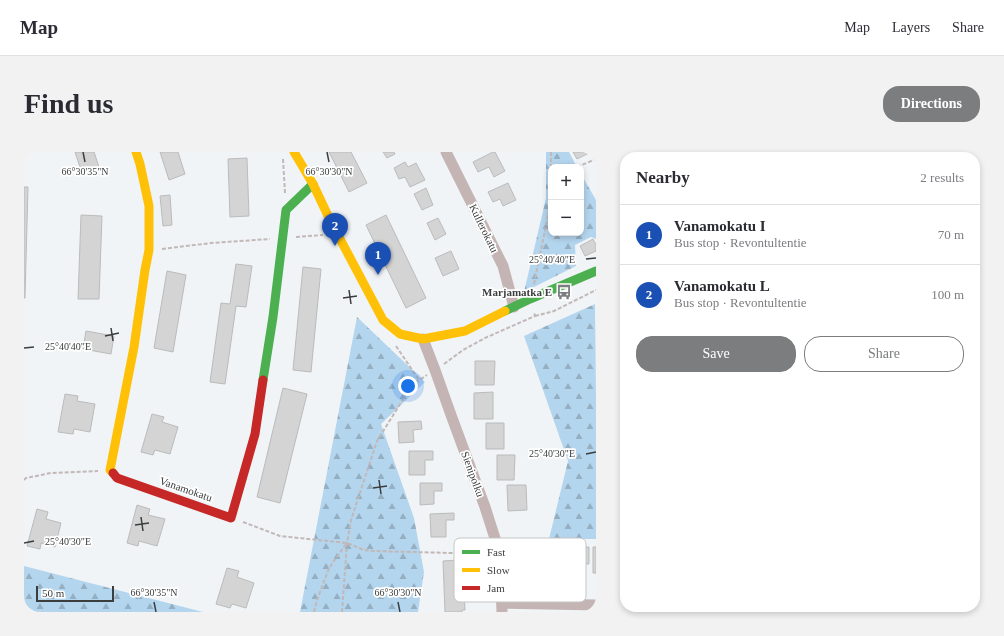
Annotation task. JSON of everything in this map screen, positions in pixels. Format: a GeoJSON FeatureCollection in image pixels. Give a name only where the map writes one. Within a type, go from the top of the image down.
{"type":"FeatureCollection","features":[{"type":"Feature","properties":{"kind":"street"},"geometry":{"type":"LineString","coordinates":[[110,470],[134,347],[149,250],[149,206],[136,152]]}},
{"type":"Feature","properties":{"kind":"street"},"geometry":{"type":"LineString","coordinates":[[294,152],[313,184],[330,220],[383,320],[400,334],[423,339],[465,331],[514,307],[596,271]]}},
{"type":"Feature","properties":{"kind":"street","name":"Kullerokatu"},"geometry":{"type":"LineString","coordinates":[[446,152],[503,266],[514,307]]}},
{"type":"Feature","properties":{"kind":"street"},"geometry":{"type":"LineString","coordinates":[[231,518],[255,434],[273,317],[286,210],[313,184]]}},
{"type":"Feature","properties":{"kind":"street","name":"Sienipolku"},"geometry":{"type":"LineString","coordinates":[[423,339],[485,507],[495,538]]}},
{"type":"Feature","properties":{"kind":"street","name":"Vanamokatu"},"geometry":{"type":"LineString","coordinates":[[110,470],[117,478],[231,518]]}},
{"type":"Feature","properties":{"kind":"street"},"geometry":{"type":"LineString","coordinates":[[502,608],[596,605]]}},
{"type":"Feature","properties":{"kind":"path"},"geometry":{"type":"LineString","coordinates":[[551,152],[551,164]]}},
{"type":"Feature","properties":{"kind":"path"},"geometry":{"type":"LineString","coordinates":[[283,159],[283,181],[286,210]]}},
{"type":"Feature","properties":{"kind":"path"},"geometry":{"type":"LineString","coordinates":[[584,164],[596,159]]}},
{"type":"Feature","properties":{"kind":"path"},"geometry":{"type":"LineString","coordinates":[[149,250],[211,243],[329,235]]}},
{"type":"Feature","properties":{"kind":"path"},"geometry":{"type":"LineString","coordinates":[[535,316],[554,311],[596,290]]}},
{"type":"Feature","properties":{"kind":"path"},"geometry":{"type":"LineString","coordinates":[[24,480],[26,478],[51,473],[110,470]]}},
{"type":"Feature","properties":{"kind":"path"},"geometry":{"type":"LineString","coordinates":[[231,518],[280,536],[347,542],[364,550],[454,553]]}},
{"type":"Feature","properties":{"kind":"path"},"geometry":{"type":"LineString","coordinates":[[314,612],[329,568],[347,542]]}},
{"type":"Feature","properties":{"kind":"green space"},"geometry":{"type":"Polygon","coordinates":[[[546,152],[569,152],[575,164],[548,164],[548,236],[584,236],[584,179],[596,200],[596,239],[591,237],[575,245],[576,266],[524,292],[546,198],[546,152]]]}},
{"type":"Feature","properties":{"kind":"green space"},"geometry":{"type":"Polygon","coordinates":[[[595,304],[596,539],[549,538],[568,461],[524,336],[595,304]]]}},
{"type":"Feature","properties":{"kind":"green space"},"geometry":{"type":"Polygon","coordinates":[[[357,317],[425,382],[381,424],[414,518],[424,572],[418,612],[300,612],[357,317]]]}},
{"type":"Feature","properties":{"kind":"green space"},"geometry":{"type":"Polygon","coordinates":[[[24,566],[203,612],[24,612],[24,566]]]}},
{"type":"Feature","properties":{"kind":"building"},"geometry":{"type":"Polygon","coordinates":[[[75,152],[94,152],[100,170],[83,176],[75,152]]]}},
{"type":"Feature","properties":{"kind":"building"},"geometry":{"type":"Polygon","coordinates":[[[160,152],[178,152],[185,174],[169,180],[160,152]]]}},
{"type":"Feature","properties":{"kind":"building"},"geometry":{"type":"Polygon","coordinates":[[[329,152],[351,152],[367,183],[349,192],[329,152]]]}},
{"type":"Feature","properties":{"kind":"building"},"geometry":{"type":"Polygon","coordinates":[[[383,152],[394,152],[395,154],[387,158],[383,152]]]}},
{"type":"Feature","properties":{"kind":"building"},"geometry":{"type":"Polygon","coordinates":[[[495,152],[505,171],[494,177],[489,167],[478,172],[473,162],[495,152]]]}},
{"type":"Feature","properties":{"kind":"building"},"geometry":{"type":"Polygon","coordinates":[[[573,152],[589,152],[589,153],[577,159],[573,152]]]}},
{"type":"Feature","properties":{"kind":"building"},"geometry":{"type":"Polygon","coordinates":[[[247,158],[249,216],[230,217],[228,159],[247,158]]]}},
{"type":"Feature","properties":{"kind":"building"},"geometry":{"type":"Polygon","coordinates":[[[405,162],[408,167],[416,163],[425,180],[410,187],[405,177],[399,179],[394,168],[405,162]]]}},
{"type":"Feature","properties":{"kind":"building"},"geometry":{"type":"Polygon","coordinates":[[[508,183],[516,200],[503,206],[500,199],[493,202],[488,192],[508,183]]]}},
{"type":"Feature","properties":{"kind":"building"},"geometry":{"type":"Polygon","coordinates":[[[24,187],[28,187],[25,298],[24,298],[24,187]]]}},
{"type":"Feature","properties":{"kind":"building"},"geometry":{"type":"Polygon","coordinates":[[[426,188],[433,205],[422,210],[414,194],[426,188]]]}},
{"type":"Feature","properties":{"kind":"building"},"geometry":{"type":"Polygon","coordinates":[[[170,195],[172,225],[163,226],[160,196],[170,195]]]}},
{"type":"Feature","properties":{"kind":"building"},"geometry":{"type":"Polygon","coordinates":[[[81,215],[102,216],[99,299],[78,299],[81,215]]]}},
{"type":"Feature","properties":{"kind":"building"},"geometry":{"type":"Polygon","coordinates":[[[386,215],[426,298],[406,308],[366,225],[386,215]]]}},
{"type":"Feature","properties":{"kind":"building"},"geometry":{"type":"Polygon","coordinates":[[[438,218],[446,234],[435,240],[427,223],[438,218]]]}},
{"type":"Feature","properties":{"kind":"building"},"geometry":{"type":"Polygon","coordinates":[[[593,239],[596,245],[596,251],[585,256],[580,246],[593,239]]]}},
{"type":"Feature","properties":{"kind":"building"},"geometry":{"type":"Polygon","coordinates":[[[451,251],[459,269],[443,276],[435,258],[451,251]]]}},
{"type":"Feature","properties":{"kind":"building"},"geometry":{"type":"Polygon","coordinates":[[[236,264],[252,266],[246,307],[236,306],[225,384],[210,382],[221,303],[230,304],[236,264]]]}},
{"type":"Feature","properties":{"kind":"building"},"geometry":{"type":"Polygon","coordinates":[[[303,267],[321,269],[311,372],[293,370],[303,267]]]}},
{"type":"Feature","properties":{"kind":"building"},"geometry":{"type":"Polygon","coordinates":[[[167,271],[186,275],[173,352],[154,348],[167,271]]]}},
{"type":"Feature","properties":{"kind":"building"},"geometry":{"type":"Polygon","coordinates":[[[86,331],[114,336],[111,354],[83,349],[86,331]]]}},
{"type":"Feature","properties":{"kind":"building"},"geometry":{"type":"Polygon","coordinates":[[[475,361],[495,361],[494,385],[475,385],[475,361]]]}},
{"type":"Feature","properties":{"kind":"building"},"geometry":{"type":"Polygon","coordinates":[[[283,388],[307,394],[280,503],[257,497],[283,388]]]}},
{"type":"Feature","properties":{"kind":"building"},"geometry":{"type":"Polygon","coordinates":[[[493,392],[493,419],[474,419],[474,393],[493,392]]]}},
{"type":"Feature","properties":{"kind":"building"},"geometry":{"type":"Polygon","coordinates":[[[65,394],[78,396],[77,401],[95,404],[90,432],[74,429],[73,434],[58,432],[65,394]]]}},
{"type":"Feature","properties":{"kind":"building"},"geometry":{"type":"Polygon","coordinates":[[[152,414],[164,417],[162,422],[178,427],[170,454],[155,450],[153,455],[141,452],[152,414]]]}},
{"type":"Feature","properties":{"kind":"building"},"geometry":{"type":"Polygon","coordinates":[[[421,421],[422,429],[413,430],[414,442],[399,443],[398,422],[421,421]]]}},
{"type":"Feature","properties":{"kind":"building"},"geometry":{"type":"Polygon","coordinates":[[[486,423],[504,423],[504,449],[486,449],[486,423]]]}},
{"type":"Feature","properties":{"kind":"building"},"geometry":{"type":"Polygon","coordinates":[[[409,451],[433,451],[433,460],[425,460],[425,475],[409,475],[409,451]]]}},
{"type":"Feature","properties":{"kind":"building"},"geometry":{"type":"Polygon","coordinates":[[[497,455],[515,455],[514,480],[497,480],[497,455]]]}},
{"type":"Feature","properties":{"kind":"building"},"geometry":{"type":"Polygon","coordinates":[[[420,483],[442,483],[442,491],[434,491],[434,504],[420,505],[420,483]]]}},
{"type":"Feature","properties":{"kind":"building"},"geometry":{"type":"Polygon","coordinates":[[[507,485],[526,485],[527,510],[508,511],[507,485]]]}},
{"type":"Feature","properties":{"kind":"building"},"geometry":{"type":"Polygon","coordinates":[[[137,505],[150,509],[148,515],[165,519],[157,546],[139,541],[138,546],[127,543],[137,505]]]}},
{"type":"Feature","properties":{"kind":"building"},"geometry":{"type":"Polygon","coordinates":[[[37,509],[48,512],[46,519],[61,523],[55,547],[41,543],[40,549],[27,546],[37,509]]]}},
{"type":"Feature","properties":{"kind":"building"},"geometry":{"type":"Polygon","coordinates":[[[454,513],[454,520],[446,520],[446,537],[431,537],[430,514],[454,513]]]}},
{"type":"Feature","properties":{"kind":"building"},"geometry":{"type":"Polygon","coordinates":[[[586,547],[589,547],[589,564],[586,564],[586,547]]]}},
{"type":"Feature","properties":{"kind":"building"},"geometry":{"type":"Polygon","coordinates":[[[593,547],[596,547],[596,573],[593,573],[593,547]]]}},
{"type":"Feature","properties":{"kind":"building"},"geometry":{"type":"Polygon","coordinates":[[[454,560],[454,602],[465,602],[465,610],[462,610],[462,612],[445,612],[443,561],[454,560]]]}},
{"type":"Feature","properties":{"kind":"building"},"geometry":{"type":"Polygon","coordinates":[[[227,568],[239,571],[237,577],[254,583],[246,608],[232,604],[230,608],[216,604],[227,568]]]}},
{"type":"Feature","properties":{"kind":"traffic: fast"},"geometry":{"type":"LineString","coordinates":[[263,380],[273,317],[286,210],[313,184]]}},
{"type":"Feature","properties":{"kind":"traffic: fast"},"geometry":{"type":"LineString","coordinates":[[505,311],[596,271]]}},
{"type":"Feature","properties":{"kind":"traffic: slow"},"geometry":{"type":"LineString","coordinates":[[113,473],[110,470],[134,347],[149,250],[149,206],[136,152]]}},
{"type":"Feature","properties":{"kind":"traffic: slow"},"geometry":{"type":"LineString","coordinates":[[294,152],[313,184],[330,220],[383,320],[400,334],[423,339],[465,331],[505,311]]}},
{"type":"Feature","properties":{"kind":"traffic: jam"},"geometry":{"type":"LineString","coordinates":[[113,473],[117,478],[231,518],[255,434],[263,380]]}},
{"type":"Feature","properties":{"kind":"place","name":"Vanamokatu L"},"geometry":{"type":"Point","coordinates":[335,246]}},
{"type":"Feature","properties":{"kind":"place","name":"Vanamokatu I"},"geometry":{"type":"Point","coordinates":[378,275]}},
{"type":"Feature","properties":{"kind":"place","name":"Marjamatka E"},"geometry":{"type":"Point","coordinates":[564,292]}}]}
